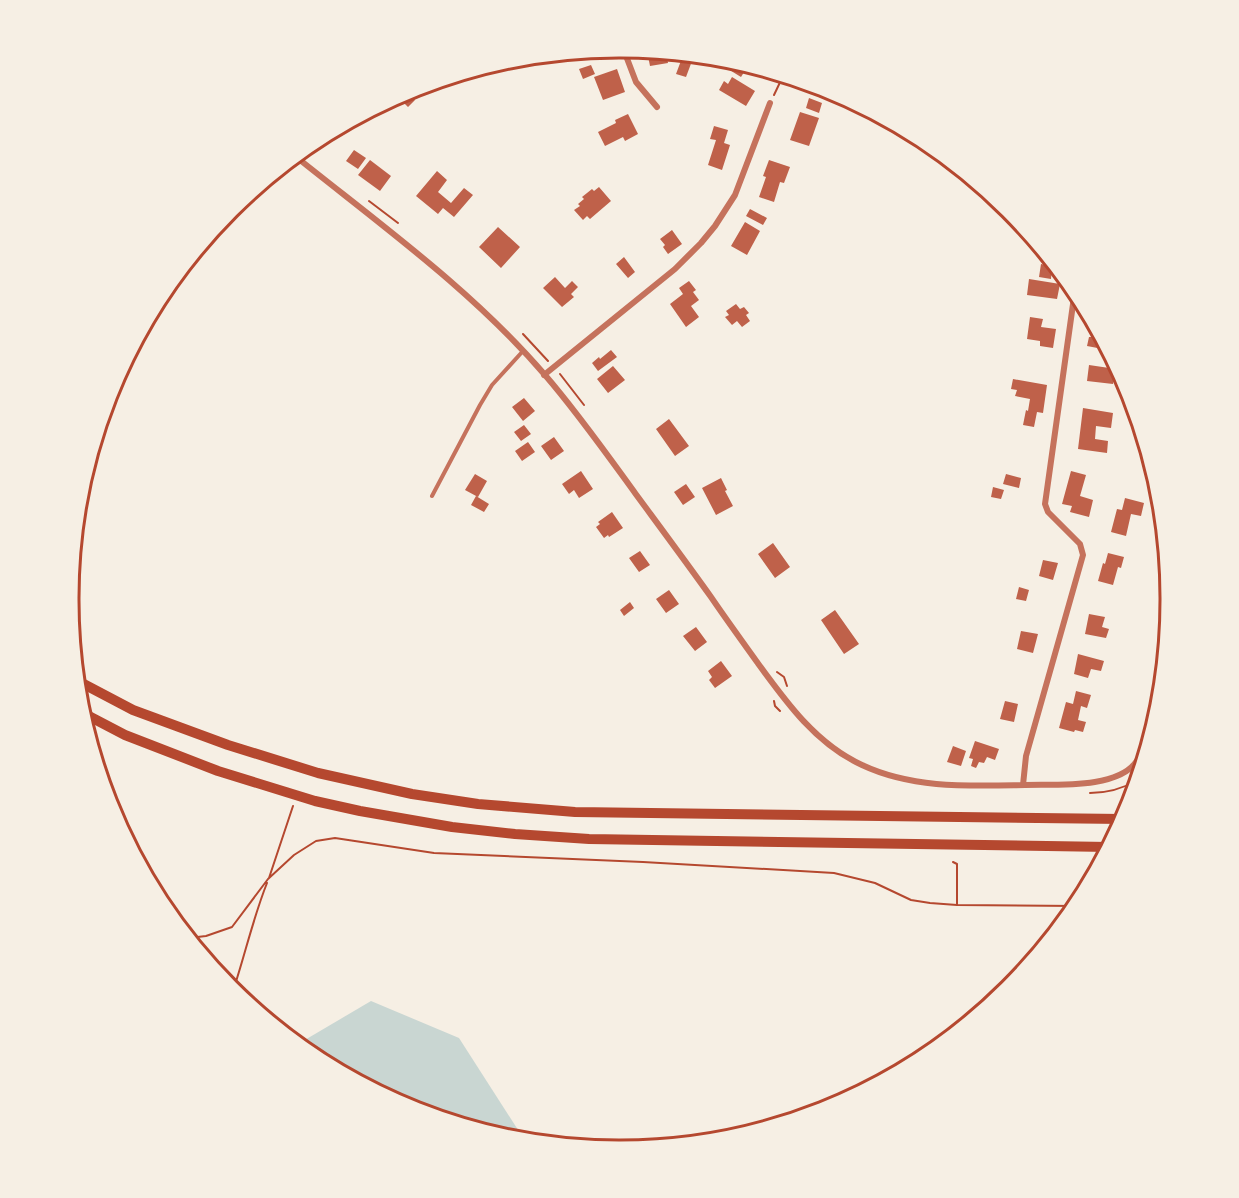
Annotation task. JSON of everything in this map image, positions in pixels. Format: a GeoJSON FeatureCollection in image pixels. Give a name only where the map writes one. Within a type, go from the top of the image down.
{"type":"FeatureCollection","features":[{"type":"Feature","properties":{"kind":"main road"},"geometry":{"type":"LineString","coordinates":[[86,685],[133,710],[228,745],[307,770],[401,792],[478,804],[575,812],[1113,819]]}},
{"type":"Feature","properties":{"kind":"main road"},"geometry":{"type":"LineString","coordinates":[[92,718],[125,735],[208,768],[296,795],[360,811],[452,827],[579,838],[1099,847]]}},
{"type":"Feature","properties":{"kind":"street"},"geometry":{"type":"LineString","coordinates":[[627,58],[636,82],[657,107]]}},
{"type":"Feature","properties":{"kind":"street"},"geometry":{"type":"LineString","coordinates":[[544,375],[675,269],[701,243],[735,195],[770,103]]}},
{"type":"Feature","properties":{"kind":"street"},"geometry":{"type":"LineString","coordinates":[[302,162],[425,260],[523,351],[603,449],[780,694],[818,736],[858,764],[888,776],[919,782],[977,786],[1077,783],[1118,776],[1133,766]]}},
{"type":"Feature","properties":{"kind":"street"},"geometry":{"type":"LineString","coordinates":[[1023,785],[1026,756],[1083,555],[1080,544],[1048,512],[1045,504],[1073,305]]}},
{"type":"Feature","properties":{"kind":"lane"},"geometry":{"type":"LineString","coordinates":[[432,496],[492,385],[523,351]]}},
{"type":"Feature","properties":{"kind":"path"},"geometry":{"type":"LineString","coordinates":[[770,103],[780,83]]}},
{"type":"Feature","properties":{"kind":"path"},"geometry":{"type":"LineString","coordinates":[[370,201],[397,223]]}},
{"type":"Feature","properties":{"kind":"path"},"geometry":{"type":"LineString","coordinates":[[517,329],[554,367],[584,405]]}},
{"type":"Feature","properties":{"kind":"path"},"geometry":{"type":"LineString","coordinates":[[775,670],[784,677],[787,684],[787,687],[774,699],[775,706],[780,711]]}},
{"type":"Feature","properties":{"kind":"path"},"geometry":{"type":"LineString","coordinates":[[1090,794],[1126,786]]}},
{"type":"Feature","properties":{"kind":"path"},"geometry":{"type":"LineString","coordinates":[[236,980],[296,795]]}},
{"type":"Feature","properties":{"kind":"path"},"geometry":{"type":"LineString","coordinates":[[198,937],[232,927],[268,879],[294,855],[316,841],[334,838],[434,853],[834,873],[875,883],[911,900],[930,903],[1064,906]]}},
{"type":"Feature","properties":{"kind":"path"},"geometry":{"type":"LineString","coordinates":[[953,862],[957,864],[957,905]]}},
{"type":"Feature","properties":{"kind":"shaded area"},"geometry":{"type":"Polygon","coordinates":[[[371,1001],[459,1038],[518,1130],[446,1111],[380,1084],[306,1039],[371,1001]]]}},
{"type":"Feature","properties":{"kind":"building"},"geometry":{"type":"Polygon","coordinates":[[[649,60],[668,61],[668,63],[650,66],[649,60]]]}},
{"type":"Feature","properties":{"kind":"building"},"geometry":{"type":"Polygon","coordinates":[[[680,62],[691,63],[686,77],[676,74],[680,62]]]}},
{"type":"Feature","properties":{"kind":"building"},"geometry":{"type":"Polygon","coordinates":[[[591,65],[595,74],[583,79],[579,69],[591,65]]]}},
{"type":"Feature","properties":{"kind":"building"},"geometry":{"type":"Polygon","coordinates":[[[617,69],[625,92],[603,100],[594,77],[617,69]]]}},
{"type":"Feature","properties":{"kind":"building"},"geometry":{"type":"Polygon","coordinates":[[[730,70],[743,73],[741,77],[730,70]]]}},
{"type":"Feature","properties":{"kind":"building"},"geometry":{"type":"Polygon","coordinates":[[[732,77],[755,91],[746,106],[719,90],[724,81],[728,84],[732,77]]]}},
{"type":"Feature","properties":{"kind":"building"},"geometry":{"type":"Polygon","coordinates":[[[809,98],[822,103],[819,113],[806,108],[809,98]]]}},
{"type":"Feature","properties":{"kind":"building"},"geometry":{"type":"Polygon","coordinates":[[[414,99],[415,100],[408,107],[405,104],[414,99]]]}},
{"type":"Feature","properties":{"kind":"building"},"geometry":{"type":"Polygon","coordinates":[[[800,112],[819,118],[809,146],[790,140],[800,112]]]}},
{"type":"Feature","properties":{"kind":"building"},"geometry":{"type":"Polygon","coordinates":[[[628,114],[638,134],[625,141],[623,137],[605,146],[598,132],[628,114]]]}},
{"type":"Feature","properties":{"kind":"building"},"geometry":{"type":"Polygon","coordinates":[[[714,126],[728,130],[724,143],[730,145],[722,170],[708,165],[716,140],[710,139],[714,126]]]}},
{"type":"Feature","properties":{"kind":"building"},"geometry":{"type":"Polygon","coordinates":[[[354,150],[366,158],[358,169],[346,161],[354,150]]]}},
{"type":"Feature","properties":{"kind":"building"},"geometry":{"type":"Polygon","coordinates":[[[370,160],[391,176],[380,191],[358,175],[370,160]]]}},
{"type":"Feature","properties":{"kind":"building"},"geometry":{"type":"Polygon","coordinates":[[[769,160],[790,167],[784,183],[780,182],[774,202],[759,197],[769,160]]]}},
{"type":"Feature","properties":{"kind":"building"},"geometry":{"type":"Polygon","coordinates":[[[437,171],[447,180],[438,192],[451,203],[464,188],[473,195],[454,217],[443,208],[438,214],[416,196],[437,171]]]}},
{"type":"Feature","properties":{"kind":"building"},"geometry":{"type":"Polygon","coordinates":[[[599,187],[611,201],[590,219],[587,216],[583,220],[574,210],[580,206],[578,204],[584,199],[582,197],[592,189],[594,191],[599,187]]]}},
{"type":"Feature","properties":{"kind":"building"},"geometry":{"type":"Polygon","coordinates":[[[750,209],[767,218],[763,225],[746,216],[750,209]]]}},
{"type":"Feature","properties":{"kind":"building"},"geometry":{"type":"Polygon","coordinates":[[[745,222],[760,231],[747,255],[731,246],[745,222]]]}},
{"type":"Feature","properties":{"kind":"building"},"geometry":{"type":"Polygon","coordinates":[[[498,227],[520,247],[501,268],[479,247],[498,227]]]}},
{"type":"Feature","properties":{"kind":"building"},"geometry":{"type":"Polygon","coordinates":[[[672,230],[682,244],[668,254],[660,239],[672,230]]]}},
{"type":"Feature","properties":{"kind":"building"},"geometry":{"type":"Polygon","coordinates":[[[624,257],[635,272],[628,278],[616,264],[624,257]]]}},
{"type":"Feature","properties":{"kind":"building"},"geometry":{"type":"Polygon","coordinates":[[[1041,264],[1043,264],[1051,275],[1051,279],[1039,277],[1041,264]]]}},
{"type":"Feature","properties":{"kind":"building"},"geometry":{"type":"Polygon","coordinates":[[[555,277],[565,288],[572,281],[578,287],[571,294],[574,297],[562,307],[543,288],[555,277]]]}},
{"type":"Feature","properties":{"kind":"building"},"geometry":{"type":"Polygon","coordinates":[[[1029,279],[1058,284],[1060,286],[1057,299],[1027,295],[1029,279]]]}},
{"type":"Feature","properties":{"kind":"building"},"geometry":{"type":"Polygon","coordinates":[[[689,281],[696,290],[693,292],[699,300],[691,306],[699,317],[686,327],[670,304],[683,294],[679,288],[689,281]]]}},
{"type":"Feature","properties":{"kind":"building"},"geometry":{"type":"Polygon","coordinates":[[[736,304],[740,309],[744,307],[749,313],[746,315],[750,321],[742,327],[737,321],[732,325],[725,317],[729,315],[726,311],[736,304]]]}},
{"type":"Feature","properties":{"kind":"building"},"geometry":{"type":"Polygon","coordinates":[[[1030,317],[1043,319],[1041,327],[1056,329],[1053,348],[1040,346],[1040,341],[1027,339],[1030,317]]]}},
{"type":"Feature","properties":{"kind":"building"},"geometry":{"type":"Polygon","coordinates":[[[1089,337],[1098,348],[1087,346],[1089,337]]]}},
{"type":"Feature","properties":{"kind":"building"},"geometry":{"type":"Polygon","coordinates":[[[611,350],[617,357],[598,371],[592,363],[611,350]]]}},
{"type":"Feature","properties":{"kind":"building"},"geometry":{"type":"Polygon","coordinates":[[[1089,365],[1108,368],[1114,381],[1113,384],[1087,381],[1089,365]]]}},
{"type":"Feature","properties":{"kind":"building"},"geometry":{"type":"Polygon","coordinates":[[[613,366],[625,380],[608,393],[597,379],[613,366]]]}},
{"type":"Feature","properties":{"kind":"building"},"geometry":{"type":"Polygon","coordinates":[[[1013,379],[1047,385],[1043,413],[1037,412],[1034,427],[1023,425],[1030,399],[1015,396],[1017,390],[1011,389],[1013,379]]]}},
{"type":"Feature","properties":{"kind":"building"},"geometry":{"type":"Polygon","coordinates":[[[524,398],[535,411],[523,421],[512,407],[524,398]]]}},
{"type":"Feature","properties":{"kind":"building"},"geometry":{"type":"Polygon","coordinates":[[[1083,408],[1113,413],[1111,428],[1096,426],[1095,439],[1108,441],[1107,453],[1078,449],[1083,408]]]}},
{"type":"Feature","properties":{"kind":"building"},"geometry":{"type":"Polygon","coordinates":[[[669,419],[689,446],[675,456],[656,429],[669,419]]]}},
{"type":"Feature","properties":{"kind":"building"},"geometry":{"type":"Polygon","coordinates":[[[524,425],[531,434],[521,441],[514,432],[524,425]]]}},
{"type":"Feature","properties":{"kind":"building"},"geometry":{"type":"Polygon","coordinates":[[[554,437],[564,451],[551,460],[541,446],[554,437]]]}},
{"type":"Feature","properties":{"kind":"building"},"geometry":{"type":"Polygon","coordinates":[[[528,442],[535,452],[522,461],[515,451],[528,442]]]}},
{"type":"Feature","properties":{"kind":"building"},"geometry":{"type":"Polygon","coordinates":[[[581,471],[593,489],[579,498],[574,490],[569,494],[562,484],[581,471]]]}},
{"type":"Feature","properties":{"kind":"building"},"geometry":{"type":"Polygon","coordinates":[[[1071,471],[1086,475],[1080,496],[1093,500],[1089,517],[1070,512],[1072,506],[1062,504],[1071,471]]]}},
{"type":"Feature","properties":{"kind":"building"},"geometry":{"type":"Polygon","coordinates":[[[475,474],[487,481],[478,497],[465,490],[475,474]]]}},
{"type":"Feature","properties":{"kind":"building"},"geometry":{"type":"Polygon","coordinates":[[[1006,474],[1021,478],[1019,488],[1003,484],[1006,474]]]}},
{"type":"Feature","properties":{"kind":"building"},"geometry":{"type":"Polygon","coordinates":[[[721,478],[733,506],[716,515],[702,488],[721,478]]]}},
{"type":"Feature","properties":{"kind":"building"},"geometry":{"type":"Polygon","coordinates":[[[686,484],[695,497],[683,505],[674,492],[686,484]]]}},
{"type":"Feature","properties":{"kind":"building"},"geometry":{"type":"Polygon","coordinates":[[[993,487],[1004,490],[1001,499],[991,497],[993,487]]]}},
{"type":"Feature","properties":{"kind":"building"},"geometry":{"type":"Polygon","coordinates":[[[476,496],[489,504],[484,512],[471,505],[476,496]]]}},
{"type":"Feature","properties":{"kind":"building"},"geometry":{"type":"Polygon","coordinates":[[[1125,498],[1144,503],[1141,516],[1131,514],[1126,536],[1111,532],[1117,509],[1122,510],[1125,498]]]}},
{"type":"Feature","properties":{"kind":"building"},"geometry":{"type":"Polygon","coordinates":[[[612,512],[623,528],[604,538],[596,527],[600,524],[598,522],[612,512]]]}},
{"type":"Feature","properties":{"kind":"building"},"geometry":{"type":"Polygon","coordinates":[[[773,543],[790,567],[775,578],[758,554],[773,543]]]}},
{"type":"Feature","properties":{"kind":"building"},"geometry":{"type":"Polygon","coordinates":[[[640,551],[650,565],[639,572],[629,558],[640,551]]]}},
{"type":"Feature","properties":{"kind":"building"},"geometry":{"type":"Polygon","coordinates":[[[1108,553],[1124,557],[1121,568],[1118,567],[1113,585],[1098,581],[1108,553]]]}},
{"type":"Feature","properties":{"kind":"building"},"geometry":{"type":"Polygon","coordinates":[[[1043,560],[1058,563],[1053,580],[1039,576],[1043,560]]]}},
{"type":"Feature","properties":{"kind":"building"},"geometry":{"type":"Polygon","coordinates":[[[1019,587],[1029,590],[1026,601],[1016,599],[1019,587]]]}},
{"type":"Feature","properties":{"kind":"building"},"geometry":{"type":"Polygon","coordinates":[[[669,590],[679,604],[666,613],[656,599],[669,590]]]}},
{"type":"Feature","properties":{"kind":"building"},"geometry":{"type":"Polygon","coordinates":[[[630,602],[634,608],[624,616],[620,610],[630,602]]]}},
{"type":"Feature","properties":{"kind":"building"},"geometry":{"type":"Polygon","coordinates":[[[835,610],[859,644],[844,654],[821,620],[835,610]]]}},
{"type":"Feature","properties":{"kind":"building"},"geometry":{"type":"Polygon","coordinates":[[[1089,614],[1105,617],[1102,627],[1109,629],[1106,638],[1085,634],[1089,614]]]}},
{"type":"Feature","properties":{"kind":"building"},"geometry":{"type":"Polygon","coordinates":[[[696,627],[707,642],[695,651],[683,636],[696,627]]]}},
{"type":"Feature","properties":{"kind":"building"},"geometry":{"type":"Polygon","coordinates":[[[1021,631],[1038,634],[1033,653],[1017,649],[1021,631]]]}},
{"type":"Feature","properties":{"kind":"building"},"geometry":{"type":"Polygon","coordinates":[[[1078,654],[1104,661],[1101,671],[1091,669],[1088,678],[1074,674],[1078,654]]]}},
{"type":"Feature","properties":{"kind":"building"},"geometry":{"type":"Polygon","coordinates":[[[721,661],[732,676],[715,688],[709,680],[712,677],[708,671],[721,661]]]}},
{"type":"Feature","properties":{"kind":"building"},"geometry":{"type":"Polygon","coordinates":[[[1076,691],[1091,695],[1087,708],[1081,706],[1078,720],[1086,722],[1083,732],[1059,728],[1066,702],[1073,704],[1076,691]]]}},
{"type":"Feature","properties":{"kind":"building"},"geometry":{"type":"Polygon","coordinates":[[[1005,701],[1018,704],[1014,722],[1000,719],[1005,701]]]}},
{"type":"Feature","properties":{"kind":"building"},"geometry":{"type":"Polygon","coordinates":[[[975,741],[999,749],[995,760],[987,757],[984,763],[979,762],[976,768],[971,766],[973,759],[969,758],[975,741]]]}},
{"type":"Feature","properties":{"kind":"building"},"geometry":{"type":"Polygon","coordinates":[[[953,746],[966,751],[961,766],[947,762],[953,746]]]}}]}
